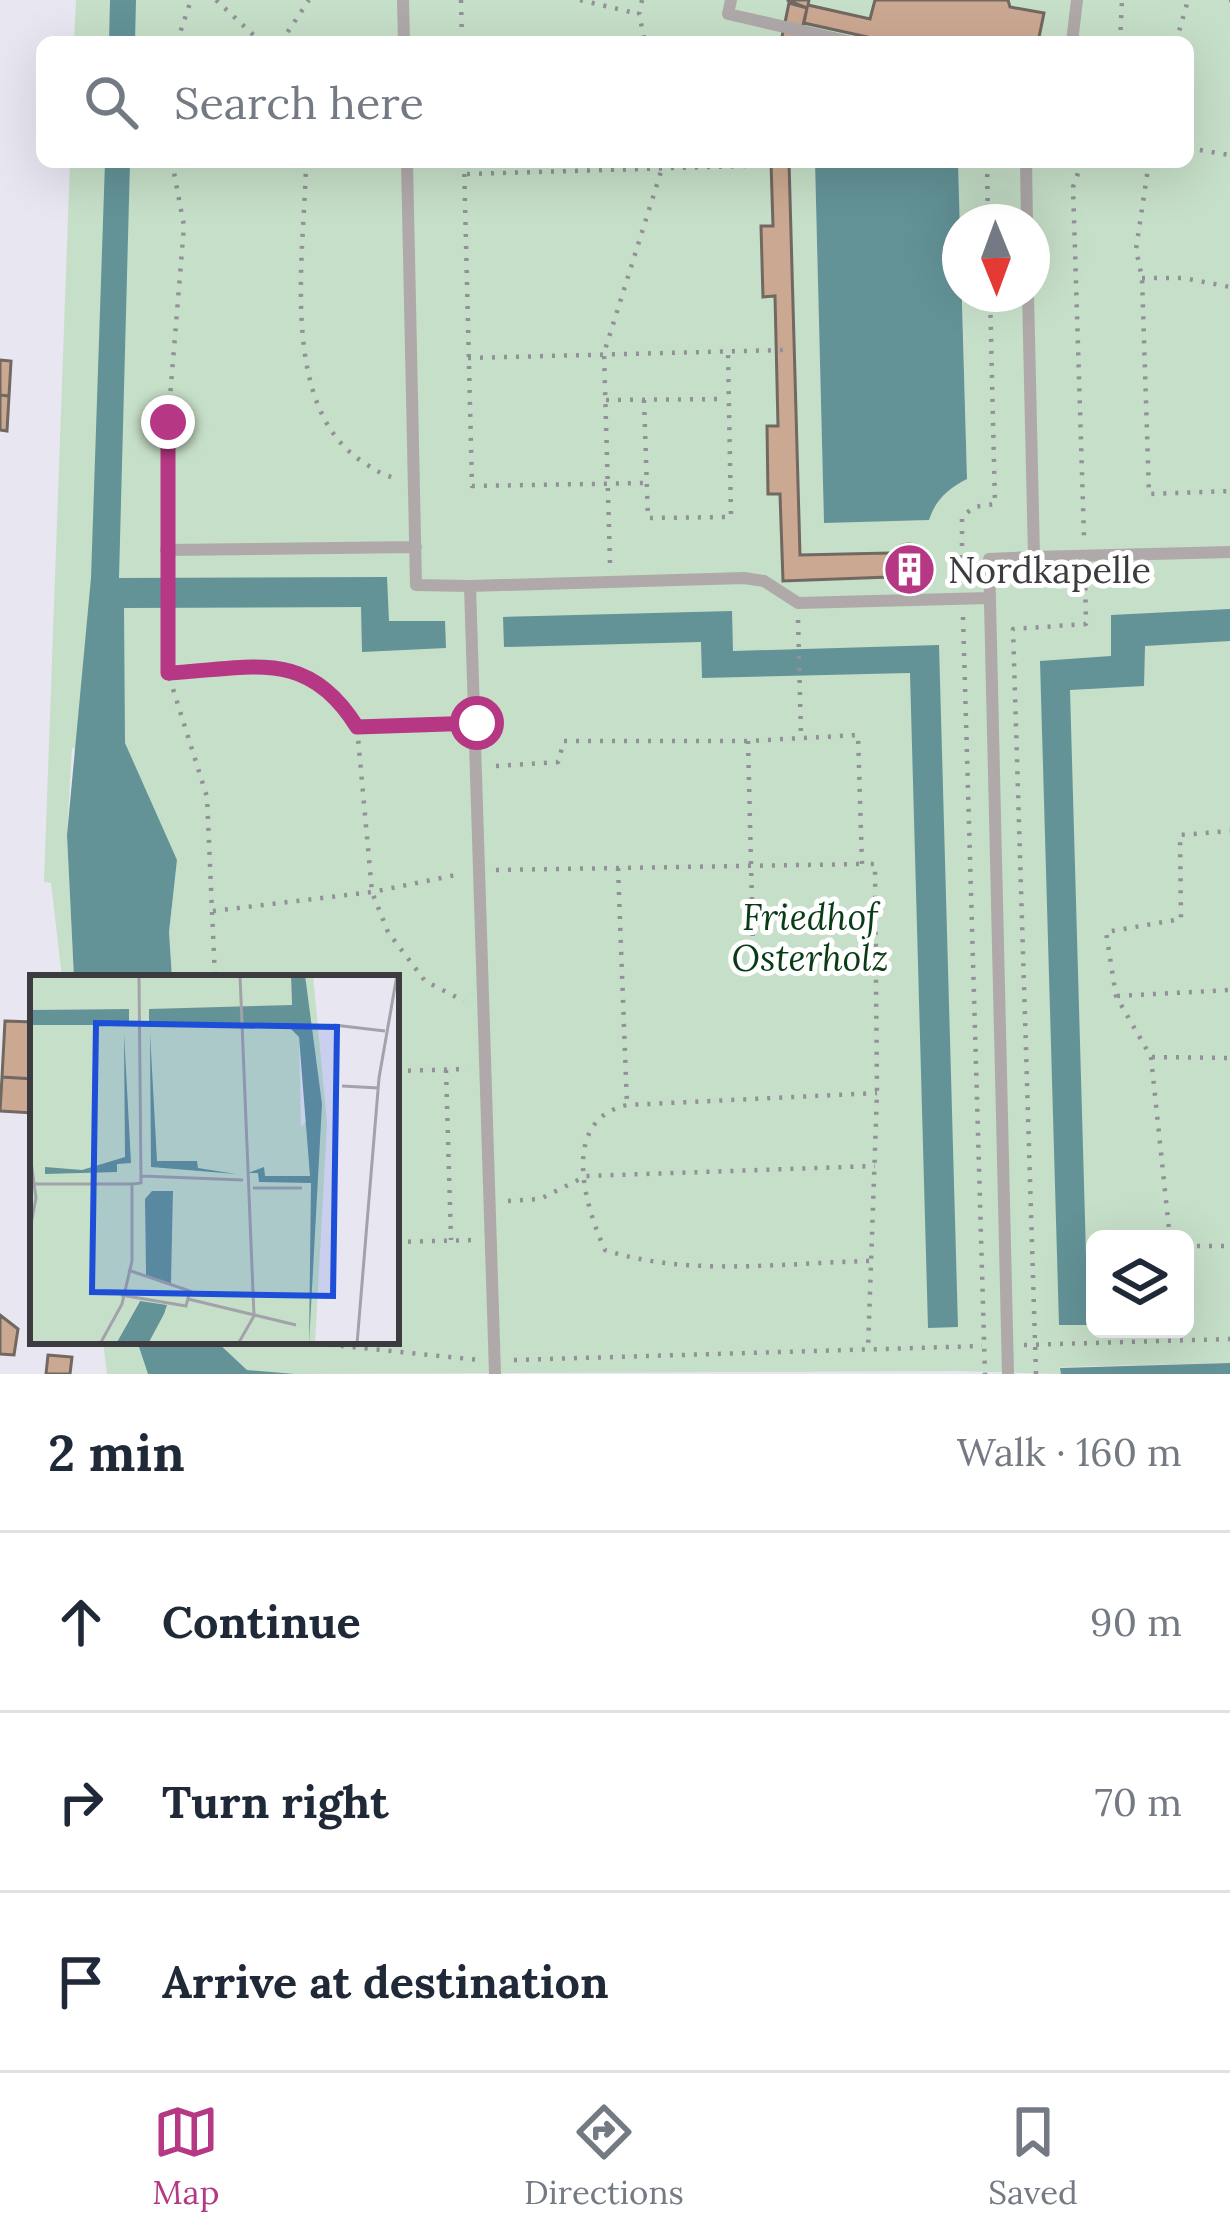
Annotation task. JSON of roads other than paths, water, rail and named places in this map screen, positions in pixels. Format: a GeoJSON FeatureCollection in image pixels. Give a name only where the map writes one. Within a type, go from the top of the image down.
{"type":"FeatureCollection","features":[{"type":"Feature","properties":{"kind":"lane"},"geometry":{"type":"LineString","coordinates":[[403,0],[404,36]]}},
{"type":"Feature","properties":{"kind":"lane"},"geometry":{"type":"LineString","coordinates":[[731,0],[728,14],[825,36]]}},
{"type":"Feature","properties":{"kind":"lane"},"geometry":{"type":"LineString","coordinates":[[1073,36],[1077,0]]}},
{"type":"Feature","properties":{"kind":"lane"},"geometry":{"type":"LineString","coordinates":[[407,168],[416,585],[744,578],[764,581],[798,603],[989,598]]}},
{"type":"Feature","properties":{"kind":"lane"},"geometry":{"type":"LineString","coordinates":[[1026,168],[1027,204]]}},
{"type":"Feature","properties":{"kind":"lane"},"geometry":{"type":"LineString","coordinates":[[1028,312],[1034,556]]}},
{"type":"Feature","properties":{"kind":"lane"},"geometry":{"type":"LineString","coordinates":[[166,550],[416,547]]}},
{"type":"Feature","properties":{"kind":"lane"},"geometry":{"type":"LineString","coordinates":[[1008,1374],[989,559],[1230,552]]}},
{"type":"Feature","properties":{"kind":"lane"},"geometry":{"type":"LineString","coordinates":[[470,586],[495,1369]]}},
{"type":"Feature","properties":{"kind":"water"},"geometry":{"type":"Polygon","coordinates":[[[110,0],[136,0],[135,36],[109,36],[110,0]]]}},
{"type":"Feature","properties":{"kind":"water"},"geometry":{"type":"Polygon","coordinates":[[[105,168],[130,168],[119,578],[387,577],[389,621],[445,621],[446,648],[362,652],[361,607],[124,608],[125,743],[177,860],[169,932],[172,975],[74,975],[67,835],[91,578],[105,168]]]}},
{"type":"Feature","properties":{"kind":"water"},"geometry":{"type":"Polygon","coordinates":[[[815,168],[958,168],[959,204],[942,204],[942,312],[962,312],[967,479],[943,495],[929,520],[824,523],[815,168]]]}},
{"type":"Feature","properties":{"kind":"water"},"geometry":{"type":"Polygon","coordinates":[[[1230,609],[1230,641],[1145,646],[1144,686],[1070,690],[1086,1325],[1059,1325],[1040,661],[1111,656],[1111,615],[1230,609]]]}},
{"type":"Feature","properties":{"kind":"water"},"geometry":{"type":"Polygon","coordinates":[[[732,611],[733,651],[939,645],[958,1327],[928,1328],[910,673],[702,678],[701,642],[504,647],[503,617],[732,611]]]}},
{"type":"Feature","properties":{"kind":"water"},"geometry":{"type":"Polygon","coordinates":[[[138,1344],[219,1344],[247,1370],[295,1374],[148,1374],[138,1344]]]}},
{"type":"Feature","properties":{"kind":"water"},"geometry":{"type":"Polygon","coordinates":[[[1230,1363],[1230,1374],[1061,1374],[1060,1368],[1230,1363]]]}},
{"type":"Feature","properties":{"kind":"place","name":"Nordkapelle"},"geometry":{"type":"Point","coordinates":[909,570]}},
{"type":"Feature","properties":{"kind":"park label","name":"Friedhof Osterholz"},"geometry":{"type":"Point","coordinates":[810,938]}}]}
